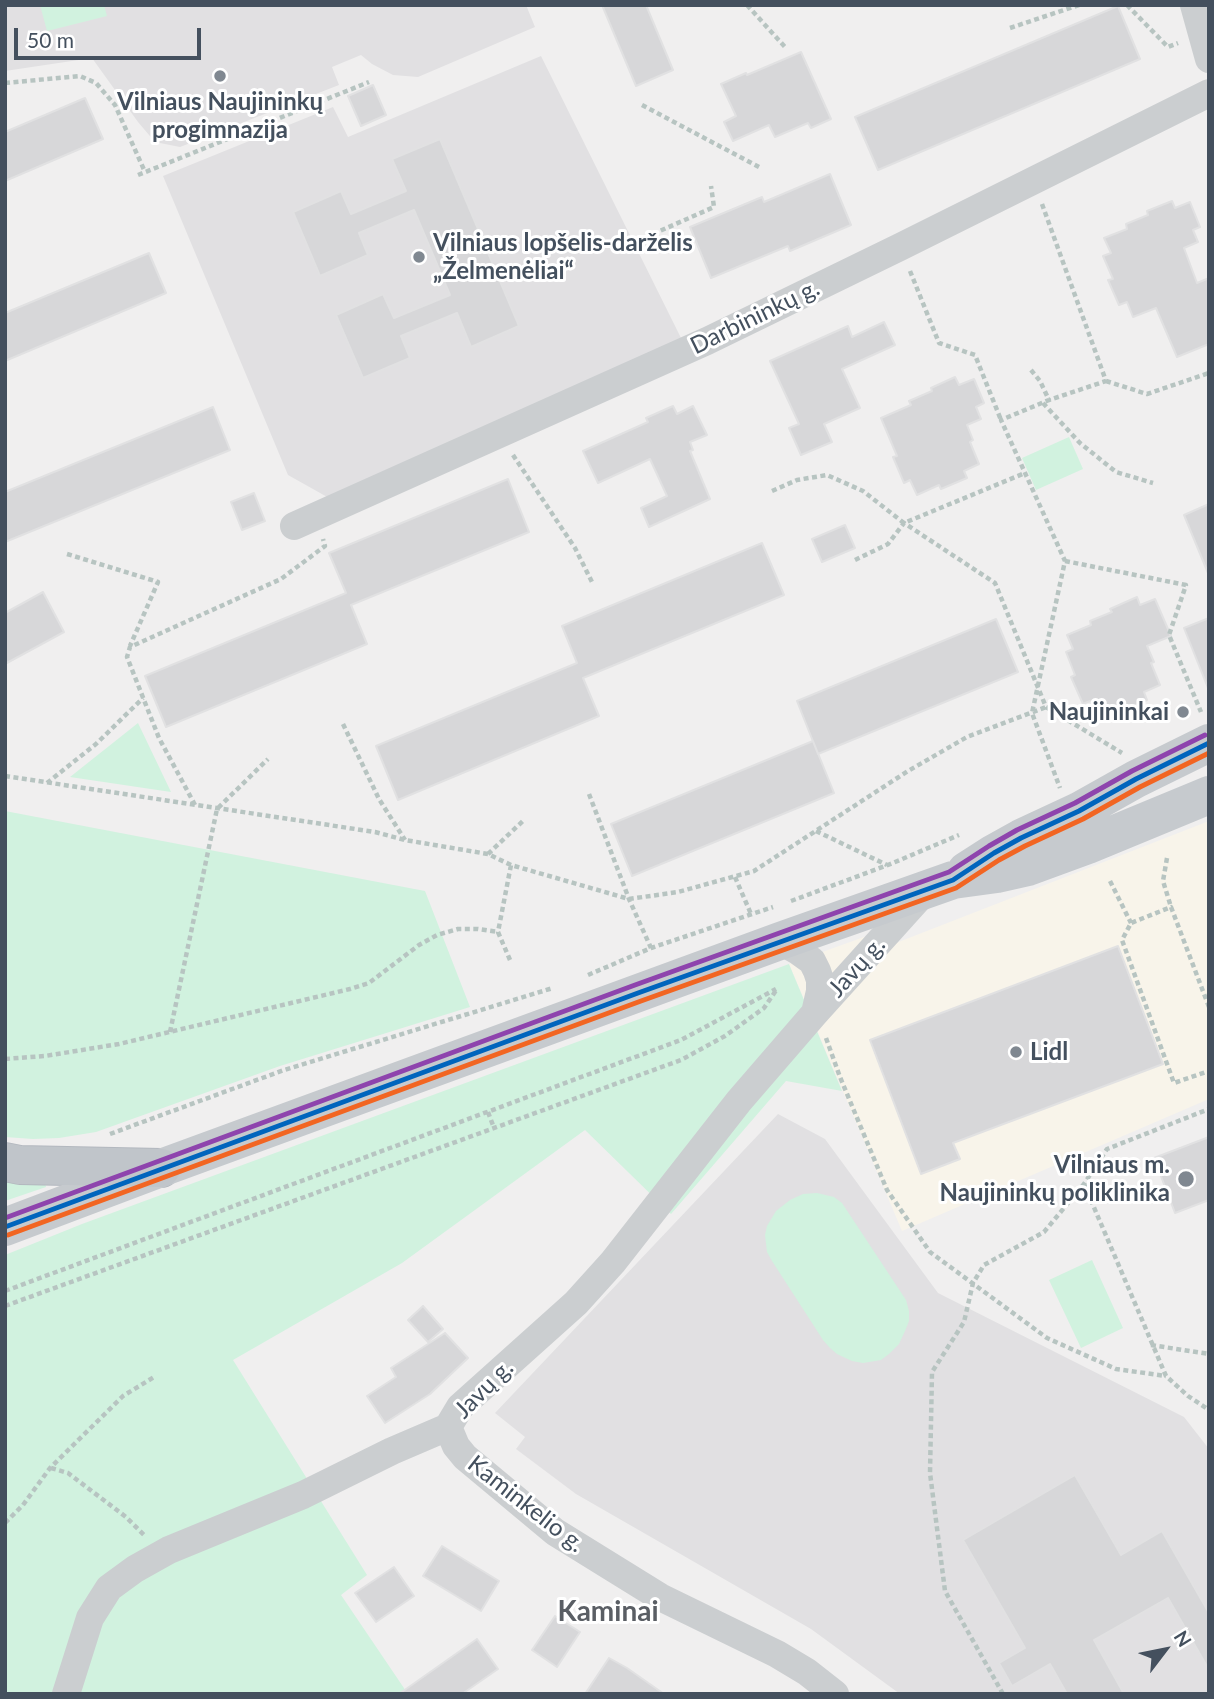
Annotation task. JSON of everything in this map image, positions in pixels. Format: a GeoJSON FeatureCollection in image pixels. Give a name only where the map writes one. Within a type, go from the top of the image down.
{"type":"FeatureCollection","features":[{"type":"Feature","properties":{"kind":"highway"},"geometry":{"type":"LineString","coordinates":[[5,1162],[20,1165],[161,1168]]}},
{"type":"Feature","properties":{"kind":"main road"},"geometry":{"type":"LineString","coordinates":[[940,885],[1021,838],[1079,811],[1136,779],[1200,724]]}},
{"type":"Feature","properties":{"kind":"main road"},"geometry":{"type":"LineString","coordinates":[[5,1227],[779,924],[1028,866],[1209,795]]}},
{"type":"Feature","properties":{"kind":"street"},"geometry":{"type":"LineString","coordinates":[[1194,5],[1205,46]]}},
{"type":"Feature","properties":{"kind":"street","name":"Darbininkų g."},"geometry":{"type":"LineString","coordinates":[[305,521],[707,341],[1209,93]]}},
{"type":"Feature","properties":{"kind":"street","name":"Javų g."},"geometry":{"type":"LineString","coordinates":[[66,1694],[90,1618],[109,1588],[135,1569],[169,1550],[303,1495],[448,1427],[460,1407],[576,1303],[613,1262],[739,1101],[820,1025],[940,885]]}},
{"type":"Feature","properties":{"kind":"street","name":"Javų g."},"geometry":{"type":"LineString","coordinates":[[779,924],[799,951],[812,961],[817,971],[820,980],[820,1025]]}},
{"type":"Feature","properties":{"kind":"street","name":"Kaminkelio g."},"geometry":{"type":"LineString","coordinates":[[448,1427],[456,1446],[465,1457],[555,1532],[660,1597],[776,1654],[807,1672],[835,1694]]}},
{"type":"Feature","properties":{"kind":"path"},"geometry":{"type":"LineString","coordinates":[[747,5],[785,47]]}},
{"type":"Feature","properties":{"kind":"path"},"geometry":{"type":"LineString","coordinates":[[1010,28],[1079,5]]}},
{"type":"Feature","properties":{"kind":"path"},"geometry":{"type":"LineString","coordinates":[[1127,5],[1168,47],[1205,46]]}},
{"type":"Feature","properties":{"kind":"path"},"geometry":{"type":"LineString","coordinates":[[5,83],[80,76],[96,83],[114,105],[145,172]]}},
{"type":"Feature","properties":{"kind":"path"},"geometry":{"type":"LineString","coordinates":[[138,175],[369,82]]}},
{"type":"Feature","properties":{"kind":"path"},"geometry":{"type":"LineString","coordinates":[[642,105],[759,167]]}},
{"type":"Feature","properties":{"kind":"path"},"geometry":{"type":"LineString","coordinates":[[1033,180],[1106,381]]}},
{"type":"Feature","properties":{"kind":"path"},"geometry":{"type":"LineString","coordinates":[[653,233],[714,208],[711,186]]}},
{"type":"Feature","properties":{"kind":"path"},"geometry":{"type":"LineString","coordinates":[[900,247],[939,343],[975,355],[1001,420],[1065,561],[1032,713],[1061,792]]}},
{"type":"Feature","properties":{"kind":"path"},"geometry":{"type":"LineString","coordinates":[[1031,370],[1040,380],[1049,400]]}},
{"type":"Feature","properties":{"kind":"path"},"geometry":{"type":"LineString","coordinates":[[1001,420],[1106,381],[1147,394],[1209,373]]}},
{"type":"Feature","properties":{"kind":"path"},"geometry":{"type":"LineString","coordinates":[[1043,403],[1080,443],[1116,472],[1153,483]]}},
{"type":"Feature","properties":{"kind":"path"},"geometry":{"type":"LineString","coordinates":[[498,434],[575,548],[592,582]]}},
{"type":"Feature","properties":{"kind":"path"},"geometry":{"type":"LineString","coordinates":[[855,560],[888,544],[904,523],[1025,473]]}},
{"type":"Feature","properties":{"kind":"path"},"geometry":{"type":"LineString","coordinates":[[772,491],[797,480],[827,475],[863,491],[904,523],[995,583],[1046,707],[1122,753],[1113,760]]}},
{"type":"Feature","properties":{"kind":"path"},"geometry":{"type":"LineString","coordinates":[[130,647],[281,579],[325,546],[305,521]]}},
{"type":"Feature","properties":{"kind":"path"},"geometry":{"type":"LineString","coordinates":[[67,554],[158,582],[127,657],[159,738],[196,805]]}},
{"type":"Feature","properties":{"kind":"path"},"geometry":{"type":"LineString","coordinates":[[1065,561],[1186,584],[1169,635],[1200,724]]}},
{"type":"Feature","properties":{"kind":"path"},"geometry":{"type":"LineString","coordinates":[[47,783],[96,744],[143,698]]}},
{"type":"Feature","properties":{"kind":"path"},"geometry":{"type":"LineString","coordinates":[[5,776],[375,832],[405,840],[488,854],[511,865],[629,898],[678,892],[754,871],[908,771],[967,737],[1046,707]]}},
{"type":"Feature","properties":{"kind":"path"},"geometry":{"type":"LineString","coordinates":[[1200,724],[1209,709]]}},
{"type":"Feature","properties":{"kind":"path"},"geometry":{"type":"LineString","coordinates":[[344,724],[379,799],[405,840]]}},
{"type":"Feature","properties":{"kind":"path"},"geometry":{"type":"LineString","coordinates":[[170,1032],[217,809],[268,759]]}},
{"type":"Feature","properties":{"kind":"path"},"geometry":{"type":"LineString","coordinates":[[589,794],[651,948]]}},
{"type":"Feature","properties":{"kind":"path"},"geometry":{"type":"LineString","coordinates":[[488,854],[524,819]]}},
{"type":"Feature","properties":{"kind":"path"},"geometry":{"type":"LineString","coordinates":[[816,831],[888,866]]}},
{"type":"Feature","properties":{"kind":"path"},"geometry":{"type":"LineString","coordinates":[[790,901],[888,866],[962,834]]}},
{"type":"Feature","properties":{"kind":"path"},"geometry":{"type":"LineString","coordinates":[[1167,858],[1163,881],[1209,1007]]}},
{"type":"Feature","properties":{"kind":"path"},"geometry":{"type":"LineString","coordinates":[[510,960],[498,932],[511,865]]}},
{"type":"Feature","properties":{"kind":"path"},"geometry":{"type":"LineString","coordinates":[[735,877],[751,915]]}},
{"type":"Feature","properties":{"kind":"path"},"geometry":{"type":"LineString","coordinates":[[1110,881],[1131,923]]}},
{"type":"Feature","properties":{"kind":"path"},"geometry":{"type":"LineString","coordinates":[[1171,907],[1131,923],[1122,940],[1174,1083],[1209,1071]]}},
{"type":"Feature","properties":{"kind":"path"},"geometry":{"type":"LineString","coordinates":[[582,978],[651,948],[751,915],[779,924]]}},
{"type":"Feature","properties":{"kind":"path"},"geometry":{"type":"LineString","coordinates":[[5,1059],[119,1044],[350,989],[369,983],[419,945],[437,935],[458,929],[498,932]]}},
{"type":"Feature","properties":{"kind":"path"},"geometry":{"type":"LineString","coordinates":[[105,1136],[284,1070],[558,986]]}},
{"type":"Feature","properties":{"kind":"path"},"geometry":{"type":"LineString","coordinates":[[5,1291],[681,1040],[778,989],[764,1008],[725,1036],[681,1060],[5,1306]]}},
{"type":"Feature","properties":{"kind":"path"},"geometry":{"type":"LineString","coordinates":[[820,1025],[887,1190],[930,1252],[1047,1338],[1116,1369],[1166,1376]]}},
{"type":"Feature","properties":{"kind":"path"},"geometry":{"type":"LineString","coordinates":[[1003,1694],[945,1591],[930,1473],[932,1372],[964,1322],[973,1283],[984,1265],[1044,1232],[1084,1184],[1107,1149],[1209,1109]]}},
{"type":"Feature","properties":{"kind":"path"},"geometry":{"type":"LineString","coordinates":[[488,1112],[494,1128]]}},
{"type":"Feature","properties":{"kind":"path"},"geometry":{"type":"LineString","coordinates":[[1084,1184],[1166,1376],[1209,1410]]}},
{"type":"Feature","properties":{"kind":"path"},"geometry":{"type":"LineString","coordinates":[[1151,1345],[1209,1354]]}},
{"type":"Feature","properties":{"kind":"path"},"geometry":{"type":"LineString","coordinates":[[5,1523],[50,1468],[123,1396],[153,1377]]}},
{"type":"Feature","properties":{"kind":"path"},"geometry":{"type":"LineString","coordinates":[[50,1468],[68,1473],[126,1517],[148,1538],[169,1550]]}},
{"type":"Feature","properties":{"kind":"shaded area","name":"Vilniaus Naujininkų progimnazija"},"geometry":{"type":"Polygon","coordinates":[[[5,5],[526,5],[535,27],[418,77],[393,75],[361,55],[332,67],[339,85],[180,147],[155,142],[92,58],[5,71],[5,5]]]}},
{"type":"Feature","properties":{"kind":"shaded area","name":"Vilniaus lopšelis-darželis „Želmenėliai“"},"geometry":{"type":"Polygon","coordinates":[[[541,56],[681,338],[329,498],[288,475],[163,176],[333,107],[348,137],[541,56]]]}},
{"type":"Feature","properties":{"kind":"shaded area"},"geometry":{"type":"Polygon","coordinates":[[[1209,821],[1209,1099],[902,1231],[789,964],[864,937],[896,943],[1209,821]]]}},
{"type":"Feature","properties":{"kind":"shaded area"},"geometry":{"type":"Polygon","coordinates":[[[778,1114],[825,1139],[938,1293],[1184,1417],[1209,1449],[1209,1694],[900,1694],[811,1629],[576,1494],[516,1449],[525,1437],[495,1413],[778,1114]]]}},
{"type":"Feature","properties":{"kind":"green space"},"geometry":{"type":"Polygon","coordinates":[[[40,5],[104,5],[107,16],[47,31],[40,5]]]}},
{"type":"Feature","properties":{"kind":"green space"},"geometry":{"type":"Polygon","coordinates":[[[1069,437],[1083,469],[1036,490],[1022,458],[1069,437]]]}},
{"type":"Feature","properties":{"kind":"green space"},"geometry":{"type":"Polygon","coordinates":[[[138,723],[171,792],[70,777],[138,723]]]}},
{"type":"Feature","properties":{"kind":"green space"},"geometry":{"type":"Polygon","coordinates":[[[5,811],[425,891],[470,1007],[280,1066],[96,1132],[59,1138],[5,1137],[5,811]]]}},
{"type":"Feature","properties":{"kind":"green space"},"geometry":{"type":"Polygon","coordinates":[[[789,964],[842,1091],[786,1081],[671,1214],[585,1130],[402,1263],[233,1360],[367,1575],[341,1595],[408,1694],[5,1694],[5,1255],[82,1224],[789,964]]]}},
{"type":"Feature","properties":{"kind":"green space"},"geometry":{"type":"Polygon","coordinates":[[[5,1178],[45,1181],[46,1187],[5,1201],[5,1178]]]}},
{"type":"Feature","properties":{"kind":"green space"},"geometry":{"type":"Polygon","coordinates":[[[817,1193],[834,1197],[842,1203],[906,1300],[909,1321],[905,1331],[899,1344],[881,1360],[863,1363],[852,1361],[830,1348],[767,1252],[765,1235],[776,1211],[803,1194],[817,1193]]]}},
{"type":"Feature","properties":{"kind":"green space"},"geometry":{"type":"Polygon","coordinates":[[[1092,1260],[1123,1328],[1081,1348],[1049,1280],[1092,1260]]]}},
{"type":"Feature","properties":{"kind":"building"},"geometry":{"type":"Polygon","coordinates":[[[602,5],[646,5],[673,70],[636,86],[602,5]]]}},
{"type":"Feature","properties":{"kind":"building"},"geometry":{"type":"Polygon","coordinates":[[[1118,6],[1140,59],[878,170],[855,117],[1118,6]]]}},
{"type":"Feature","properties":{"kind":"building"},"geometry":{"type":"Polygon","coordinates":[[[801,52],[831,119],[811,128],[808,123],[775,137],[769,125],[733,141],[724,122],[736,116],[721,84],[801,52]]]}},
{"type":"Feature","properties":{"kind":"building"},"geometry":{"type":"Polygon","coordinates":[[[373,85],[386,115],[361,126],[348,96],[373,85]]]}},
{"type":"Feature","properties":{"kind":"building"},"geometry":{"type":"Polygon","coordinates":[[[85,98],[103,139],[5,181],[5,132],[85,98]]]}},
{"type":"Feature","properties":{"kind":"building"},"geometry":{"type":"Polygon","coordinates":[[[440,139],[519,326],[471,347],[457,313],[401,336],[410,358],[363,378],[336,315],[383,294],[394,318],[450,295],[414,210],[359,233],[368,255],[320,276],[293,212],[341,191],[351,214],[406,191],[392,159],[440,139]]]}},
{"type":"Feature","properties":{"kind":"building"},"geometry":{"type":"Polygon","coordinates":[[[830,174],[851,225],[790,251],[788,246],[711,278],[690,227],[762,197],[764,202],[830,174]]]}},
{"type":"Feature","properties":{"kind":"building"},"geometry":{"type":"Polygon","coordinates":[[[1172,201],[1175,208],[1190,202],[1200,227],[1193,230],[1198,242],[1184,248],[1197,283],[1209,278],[1209,344],[1177,357],[1156,308],[1133,317],[1127,302],[1119,305],[1108,280],[1113,279],[1103,256],[1111,253],[1104,238],[1127,229],[1126,224],[1148,215],[1147,211],[1172,201]]]}},
{"type":"Feature","properties":{"kind":"building"},"geometry":{"type":"Polygon","coordinates":[[[149,253],[166,293],[5,361],[5,313],[149,253]]]}},
{"type":"Feature","properties":{"kind":"building"},"geometry":{"type":"Polygon","coordinates":[[[884,322],[895,345],[842,369],[860,408],[824,424],[832,442],[801,455],[789,428],[799,424],[770,361],[848,326],[852,337],[884,322]]]}},
{"type":"Feature","properties":{"kind":"building"},"geometry":{"type":"Polygon","coordinates":[[[955,377],[959,385],[974,379],[984,403],[976,407],[981,419],[967,425],[973,440],[970,442],[979,464],[964,471],[967,478],[941,489],[939,485],[917,495],[910,480],[904,483],[893,457],[897,456],[881,418],[911,405],[909,401],[955,377]]]}},
{"type":"Feature","properties":{"kind":"building"},"geometry":{"type":"Polygon","coordinates":[[[673,406],[677,414],[693,406],[707,435],[690,442],[693,450],[690,451],[710,499],[649,527],[641,508],[667,496],[650,459],[598,483],[583,451],[648,422],[646,418],[673,406]]]}},
{"type":"Feature","properties":{"kind":"building"},"geometry":{"type":"Polygon","coordinates":[[[213,407],[230,450],[5,542],[5,492],[213,407]]]}},
{"type":"Feature","properties":{"kind":"building"},"geometry":{"type":"Polygon","coordinates":[[[508,479],[529,532],[351,605],[367,644],[166,727],[145,676],[346,593],[329,553],[508,479]]]}},
{"type":"Feature","properties":{"kind":"building"},"geometry":{"type":"Polygon","coordinates":[[[254,493],[265,521],[242,530],[231,502],[254,493]]]}},
{"type":"Feature","properties":{"kind":"building"},"geometry":{"type":"Polygon","coordinates":[[[1209,504],[1209,573],[1208,573],[1184,515],[1209,504]]]}},
{"type":"Feature","properties":{"kind":"building"},"geometry":{"type":"Polygon","coordinates":[[[845,525],[855,548],[822,562],[812,539],[845,525]]]}},
{"type":"Feature","properties":{"kind":"building"},"geometry":{"type":"Polygon","coordinates":[[[762,543],[784,595],[583,678],[599,716],[398,800],[376,746],[577,663],[562,626],[762,543]]]}},
{"type":"Feature","properties":{"kind":"building"},"geometry":{"type":"Polygon","coordinates":[[[43,592],[64,632],[5,664],[5,613],[43,592]]]}},
{"type":"Feature","properties":{"kind":"building"},"geometry":{"type":"Polygon","coordinates":[[[1137,597],[1140,605],[1155,599],[1171,636],[1147,646],[1160,685],[1144,692],[1147,700],[1121,712],[1118,706],[1096,716],[1090,701],[1083,704],[1071,677],[1075,675],[1066,652],[1073,649],[1067,635],[1091,625],[1090,621],[1137,597]]]}},
{"type":"Feature","properties":{"kind":"building"},"geometry":{"type":"Polygon","coordinates":[[[1209,618],[1209,688],[1208,688],[1184,628],[1209,618]]]}},
{"type":"Feature","properties":{"kind":"building"},"geometry":{"type":"Polygon","coordinates":[[[996,619],[1018,672],[818,754],[797,701],[996,619]]]}},
{"type":"Feature","properties":{"kind":"building"},"geometry":{"type":"Polygon","coordinates":[[[813,741],[834,793],[632,876],[611,824],[813,741]]]}},
{"type":"Feature","properties":{"kind":"building","name":"Lidl"},"geometry":{"type":"Polygon","coordinates":[[[1118,946],[1163,1064],[953,1143],[960,1159],[921,1174],[870,1040],[1118,946]]]}},
{"type":"Feature","properties":{"kind":"building","name":"Vilniaus m. Naujininkų poliklinika"},"geometry":{"type":"Polygon","coordinates":[[[1209,1137],[1209,1200],[1175,1213],[1154,1158],[1209,1137]]]}},
{"type":"Feature","properties":{"kind":"building"},"geometry":{"type":"Polygon","coordinates":[[[423,1306],[443,1329],[428,1342],[408,1320],[423,1306]]]}},
{"type":"Feature","properties":{"kind":"building"},"geometry":{"type":"Polygon","coordinates":[[[445,1333],[468,1358],[430,1394],[385,1423],[367,1396],[396,1377],[391,1368],[445,1333]]]}},
{"type":"Feature","properties":{"kind":"building"},"geometry":{"type":"Polygon","coordinates":[[[1075,1475],[1121,1555],[1162,1531],[1209,1613],[1209,1670],[1168,1598],[1094,1640],[1124,1694],[1067,1694],[1050,1664],[1012,1686],[999,1663],[1025,1648],[963,1540],[1075,1475]]]}},
{"type":"Feature","properties":{"kind":"building"},"geometry":{"type":"Polygon","coordinates":[[[442,1546],[499,1581],[481,1611],[423,1576],[442,1546]]]}},
{"type":"Feature","properties":{"kind":"building"},"geometry":{"type":"Polygon","coordinates":[[[394,1567],[414,1596],[376,1622],[355,1593],[394,1567]]]}},
{"type":"Feature","properties":{"kind":"building"},"geometry":{"type":"Polygon","coordinates":[[[555,1616],[580,1632],[557,1667],[532,1650],[555,1616]]]}},
{"type":"Feature","properties":{"kind":"building"},"geometry":{"type":"Polygon","coordinates":[[[477,1639],[498,1669],[462,1694],[399,1694],[477,1639]]]}},
{"type":"Feature","properties":{"kind":"building"},"geometry":{"type":"Polygon","coordinates":[[[609,1658],[627,1668],[664,1694],[585,1694],[609,1658]]]}},
{"type":"Feature","properties":{"kind":"transit line"},"geometry":{"type":"LineString","coordinates":[[5,1218],[949,872],[1017,830],[1205,735]]}},
{"type":"Feature","properties":{"kind":"transit line"},"geometry":{"type":"LineString","coordinates":[[5,1227],[638,993],[953,880],[1021,838],[1209,743]]}},
{"type":"Feature","properties":{"kind":"transit line"},"geometry":{"type":"LineString","coordinates":[[8,1235],[641,1001],[956,888],[1025,846],[1209,753]]}},
{"type":"Feature","properties":{"kind":"place","name":"Vilniaus Naujininkų progimnazija"},"geometry":{"type":"Point","coordinates":[220,76]}},
{"type":"Feature","properties":{"kind":"place","name":"Vilniaus lopšelis-darželis „Želmenėliai“"},"geometry":{"type":"Point","coordinates":[419,257]}},
{"type":"Feature","properties":{"kind":"place","name":"Naujininkai"},"geometry":{"type":"Point","coordinates":[1183,712]}},
{"type":"Feature","properties":{"kind":"place","name":"Lidl"},"geometry":{"type":"Point","coordinates":[1016,1052]}},
{"type":"Feature","properties":{"kind":"place","name":"Vilniaus m. Naujininkų poliklinika"},"geometry":{"type":"Point","coordinates":[1186,1179]}},
{"type":"Feature","properties":{"kind":"district","name":"Kaminai"},"geometry":{"type":"Point","coordinates":[608,1612]}}]}
